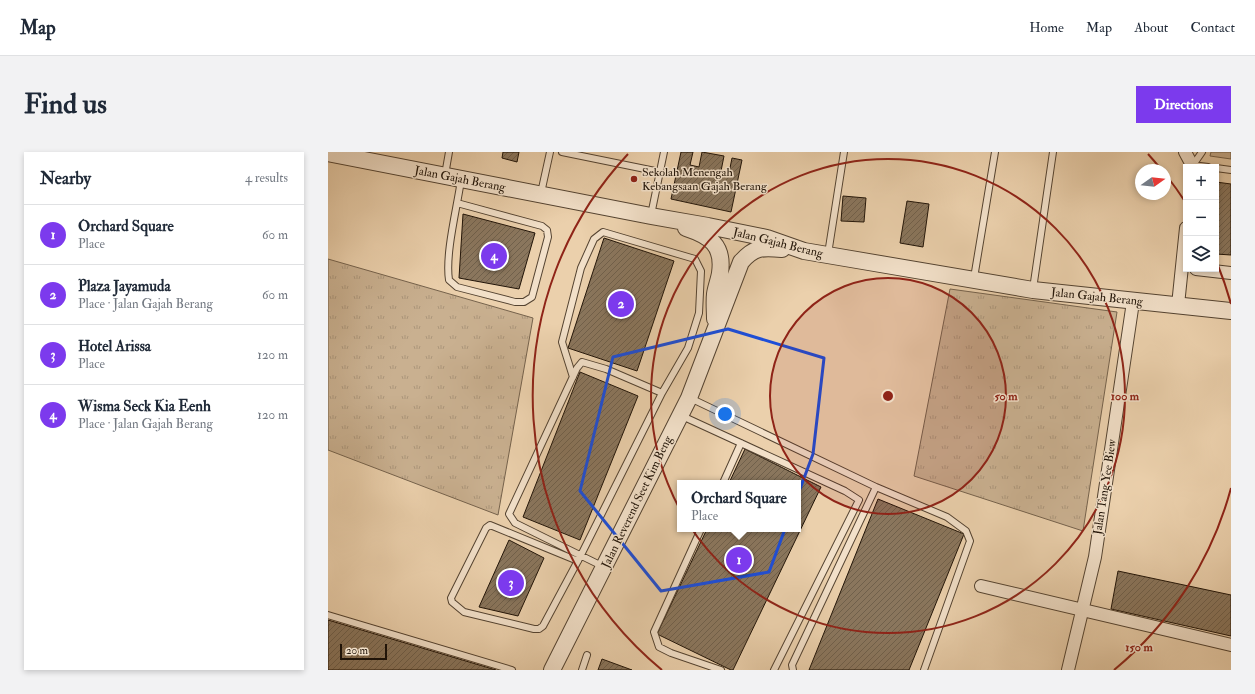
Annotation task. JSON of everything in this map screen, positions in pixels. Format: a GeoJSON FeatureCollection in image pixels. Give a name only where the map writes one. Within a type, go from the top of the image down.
{"type":"FeatureCollection","features":[{"type":"Feature","properties":{"kind":"street"},"geometry":{"type":"LineString","coordinates":[[1185,152],[1192,164]]}},
{"type":"Feature","properties":{"kind":"street","name":"Jalan Gajah Berang"},"geometry":{"type":"LineString","coordinates":[[328,154],[767,238],[804,251],[1033,290],[1231,312]]}},
{"type":"Feature","properties":{"kind":"street","name":"Jalan Reverend Seet Kim Beng"},"geometry":{"type":"LineString","coordinates":[[651,216],[698,232],[709,238],[716,246],[722,258],[715,295],[714,330]]}},
{"type":"Feature","properties":{"kind":"street","name":"Jalan Reverend Seet Kim Beng"},"geometry":{"type":"LineString","coordinates":[[552,670],[689,398],[741,262],[748,254],[758,248],[804,251]]}},
{"type":"Feature","properties":{"kind":"street"},"geometry":{"type":"LineString","coordinates":[[1178,306],[1183,272]]}},
{"type":"Feature","properties":{"kind":"street"},"geometry":{"type":"LineString","coordinates":[[1219,272],[1231,273]]}},
{"type":"Feature","properties":{"kind":"street","name":"Jalan Tang Yee Biew"},"geometry":{"type":"LineString","coordinates":[[1068,670],[1095,557],[1133,302]]}},
{"type":"Feature","properties":{"kind":"street"},"geometry":{"type":"LineString","coordinates":[[981,586],[1082,612],[1231,645]]}},
{"type":"Feature","properties":{"kind":"lane"},"geometry":{"type":"LineString","coordinates":[[444,177],[449,152]]}},
{"type":"Feature","properties":{"kind":"lane"},"geometry":{"type":"LineString","coordinates":[[541,194],[550,152]]}},
{"type":"Feature","properties":{"kind":"lane"},"geometry":{"type":"LineString","coordinates":[[562,152],[660,172]]}},
{"type":"Feature","properties":{"kind":"lane"},"geometry":{"type":"LineString","coordinates":[[651,216],[664,152]]}},
{"type":"Feature","properties":{"kind":"lane"},"geometry":{"type":"LineString","coordinates":[[828,255],[844,152]]}},
{"type":"Feature","properties":{"kind":"lane"},"geometry":{"type":"LineString","coordinates":[[973,280],[995,152]]}},
{"type":"Feature","properties":{"kind":"lane"},"geometry":{"type":"LineString","coordinates":[[1033,290],[1054,152]]}},
{"type":"Feature","properties":{"kind":"lane"},"geometry":{"type":"LineString","coordinates":[[1194,164],[1202,152]]}},
{"type":"Feature","properties":{"kind":"lane"},"geometry":{"type":"LineString","coordinates":[[1219,168],[1231,170]]}},
{"type":"Feature","properties":{"kind":"lane"},"geometry":{"type":"LineString","coordinates":[[457,203],[542,226],[547,230],[548,237],[532,296],[524,302],[515,302],[457,287],[449,280],[447,269],[457,203],[461,180]]}},
{"type":"Feature","properties":{"kind":"lane"},"geometry":{"type":"LineString","coordinates":[[573,376],[562,342],[581,268],[594,239],[603,232],[694,259],[700,271],[699,313],[688,348],[662,393],[580,558],[543,626],[539,629],[464,612],[452,602],[451,598],[486,528],[490,525],[580,558],[605,567]]}},
{"type":"Feature","properties":{"kind":"lane"},"geometry":{"type":"LineString","coordinates":[[580,558],[515,523],[509,514],[576,368],[582,362],[606,369],[662,393]]}},
{"type":"Feature","properties":{"kind":"lane"},"geometry":{"type":"LineString","coordinates":[[689,398],[876,487],[947,517],[966,532],[970,541],[924,670]]}},
{"type":"Feature","properties":{"kind":"lane"},"geometry":{"type":"LineString","coordinates":[[680,415],[845,491],[859,500],[774,670]]}},
{"type":"Feature","properties":{"kind":"lane"},"geometry":{"type":"LineString","coordinates":[[724,480],[741,443]]}},
{"type":"Feature","properties":{"kind":"lane"},"geometry":{"type":"LineString","coordinates":[[793,670],[792,665],[876,487]]}},
{"type":"Feature","properties":{"kind":"lane"},"geometry":{"type":"LineString","coordinates":[[701,532],[654,632],[659,647],[721,670]]}},
{"type":"Feature","properties":{"kind":"lane"},"geometry":{"type":"LineString","coordinates":[[328,615],[512,670]]}},
{"type":"Feature","properties":{"kind":"lane"},"geometry":{"type":"LineString","coordinates":[[582,670],[586,655]]}},
{"type":"Feature","properties":{"kind":"highlighted area"},"geometry":{"type":"Polygon","coordinates":[[[728,329],[824,358],[813,454],[769,572],[661,591],[580,491],[613,357],[728,329]]]}},
{"type":"Feature","properties":{"kind":"green space"},"geometry":{"type":"Polygon","coordinates":[[[1211,152],[1231,152],[1231,159],[1210,156],[1211,152]]]}},
{"type":"Feature","properties":{"kind":"green space"},"geometry":{"type":"Polygon","coordinates":[[[328,259],[533,318],[498,515],[328,450],[328,259]]]}},
{"type":"Feature","properties":{"kind":"green space"},"geometry":{"type":"Polygon","coordinates":[[[950,289],[1117,312],[1083,531],[914,476],[950,289]]]}},
{"type":"Feature","properties":{"kind":"building"},"geometry":{"type":"Polygon","coordinates":[[[503,152],[519,152],[517,162],[502,158],[503,152]]]}},
{"type":"Feature","properties":{"kind":"building"},"geometry":{"type":"Polygon","coordinates":[[[681,152],[693,152],[690,165],[699,167],[702,152],[724,156],[721,171],[729,173],[732,158],[742,160],[731,212],[671,199],[681,152]]]}},
{"type":"Feature","properties":{"kind":"building"},"geometry":{"type":"Polygon","coordinates":[[[1219,182],[1231,184],[1231,255],[1219,254],[1219,182]]]}},
{"type":"Feature","properties":{"kind":"building"},"geometry":{"type":"Polygon","coordinates":[[[843,196],[866,198],[864,222],[841,221],[843,196]]]}},
{"type":"Feature","properties":{"kind":"building"},"geometry":{"type":"Polygon","coordinates":[[[907,201],[929,204],[923,247],[900,243],[907,201]]]}},
{"type":"Feature","properties":{"kind":"building"},"geometry":{"type":"Polygon","coordinates":[[[463,214],[535,233],[519,289],[459,278],[463,214]]]}},
{"type":"Feature","properties":{"kind":"building"},"geometry":{"type":"Polygon","coordinates":[[[604,238],[674,261],[637,371],[568,348],[604,238]]]}},
{"type":"Feature","properties":{"kind":"building"},"geometry":{"type":"Polygon","coordinates":[[[580,372],[638,396],[580,540],[523,517],[580,372]]]}},
{"type":"Feature","properties":{"kind":"building"},"geometry":{"type":"Polygon","coordinates":[[[745,449],[821,487],[801,529],[801,480],[730,480],[745,449]]]}},
{"type":"Feature","properties":{"kind":"building"},"geometry":{"type":"Polygon","coordinates":[[[878,499],[964,534],[909,670],[809,670],[878,499]]]}},
{"type":"Feature","properties":{"kind":"building"},"geometry":{"type":"Polygon","coordinates":[[[706,532],[799,532],[733,670],[657,634],[706,532]]]}},
{"type":"Feature","properties":{"kind":"building"},"geometry":{"type":"Polygon","coordinates":[[[509,540],[544,558],[518,616],[479,607],[509,540]]]}},
{"type":"Feature","properties":{"kind":"building"},"geometry":{"type":"Polygon","coordinates":[[[1118,571],[1231,595],[1231,636],[1111,609],[1118,571]]]}},
{"type":"Feature","properties":{"kind":"building"},"geometry":{"type":"Polygon","coordinates":[[[328,620],[496,670],[328,670],[328,620]]]}},
{"type":"Feature","properties":{"kind":"building"},"geometry":{"type":"Polygon","coordinates":[[[602,659],[632,670],[598,670],[602,659]]]}},
{"type":"Feature","properties":{"kind":"place","name":"Sekolah Menengah Kebangsaan Gajah Berang"},"geometry":{"type":"Point","coordinates":[634,179]}},
{"type":"Feature","properties":{"kind":"place","name":"Wisma Seck Kia Eenh"},"geometry":{"type":"Point","coordinates":[494,256]}},
{"type":"Feature","properties":{"kind":"place","name":"Plaza Jayamuda"},"geometry":{"type":"Point","coordinates":[621,304]}},
{"type":"Feature","properties":{"kind":"place","name":"Orchard Square"},"geometry":{"type":"Point","coordinates":[739,560]}},
{"type":"Feature","properties":{"kind":"place","name":"Hotel Arissa"},"geometry":{"type":"Point","coordinates":[511,583]}}]}
